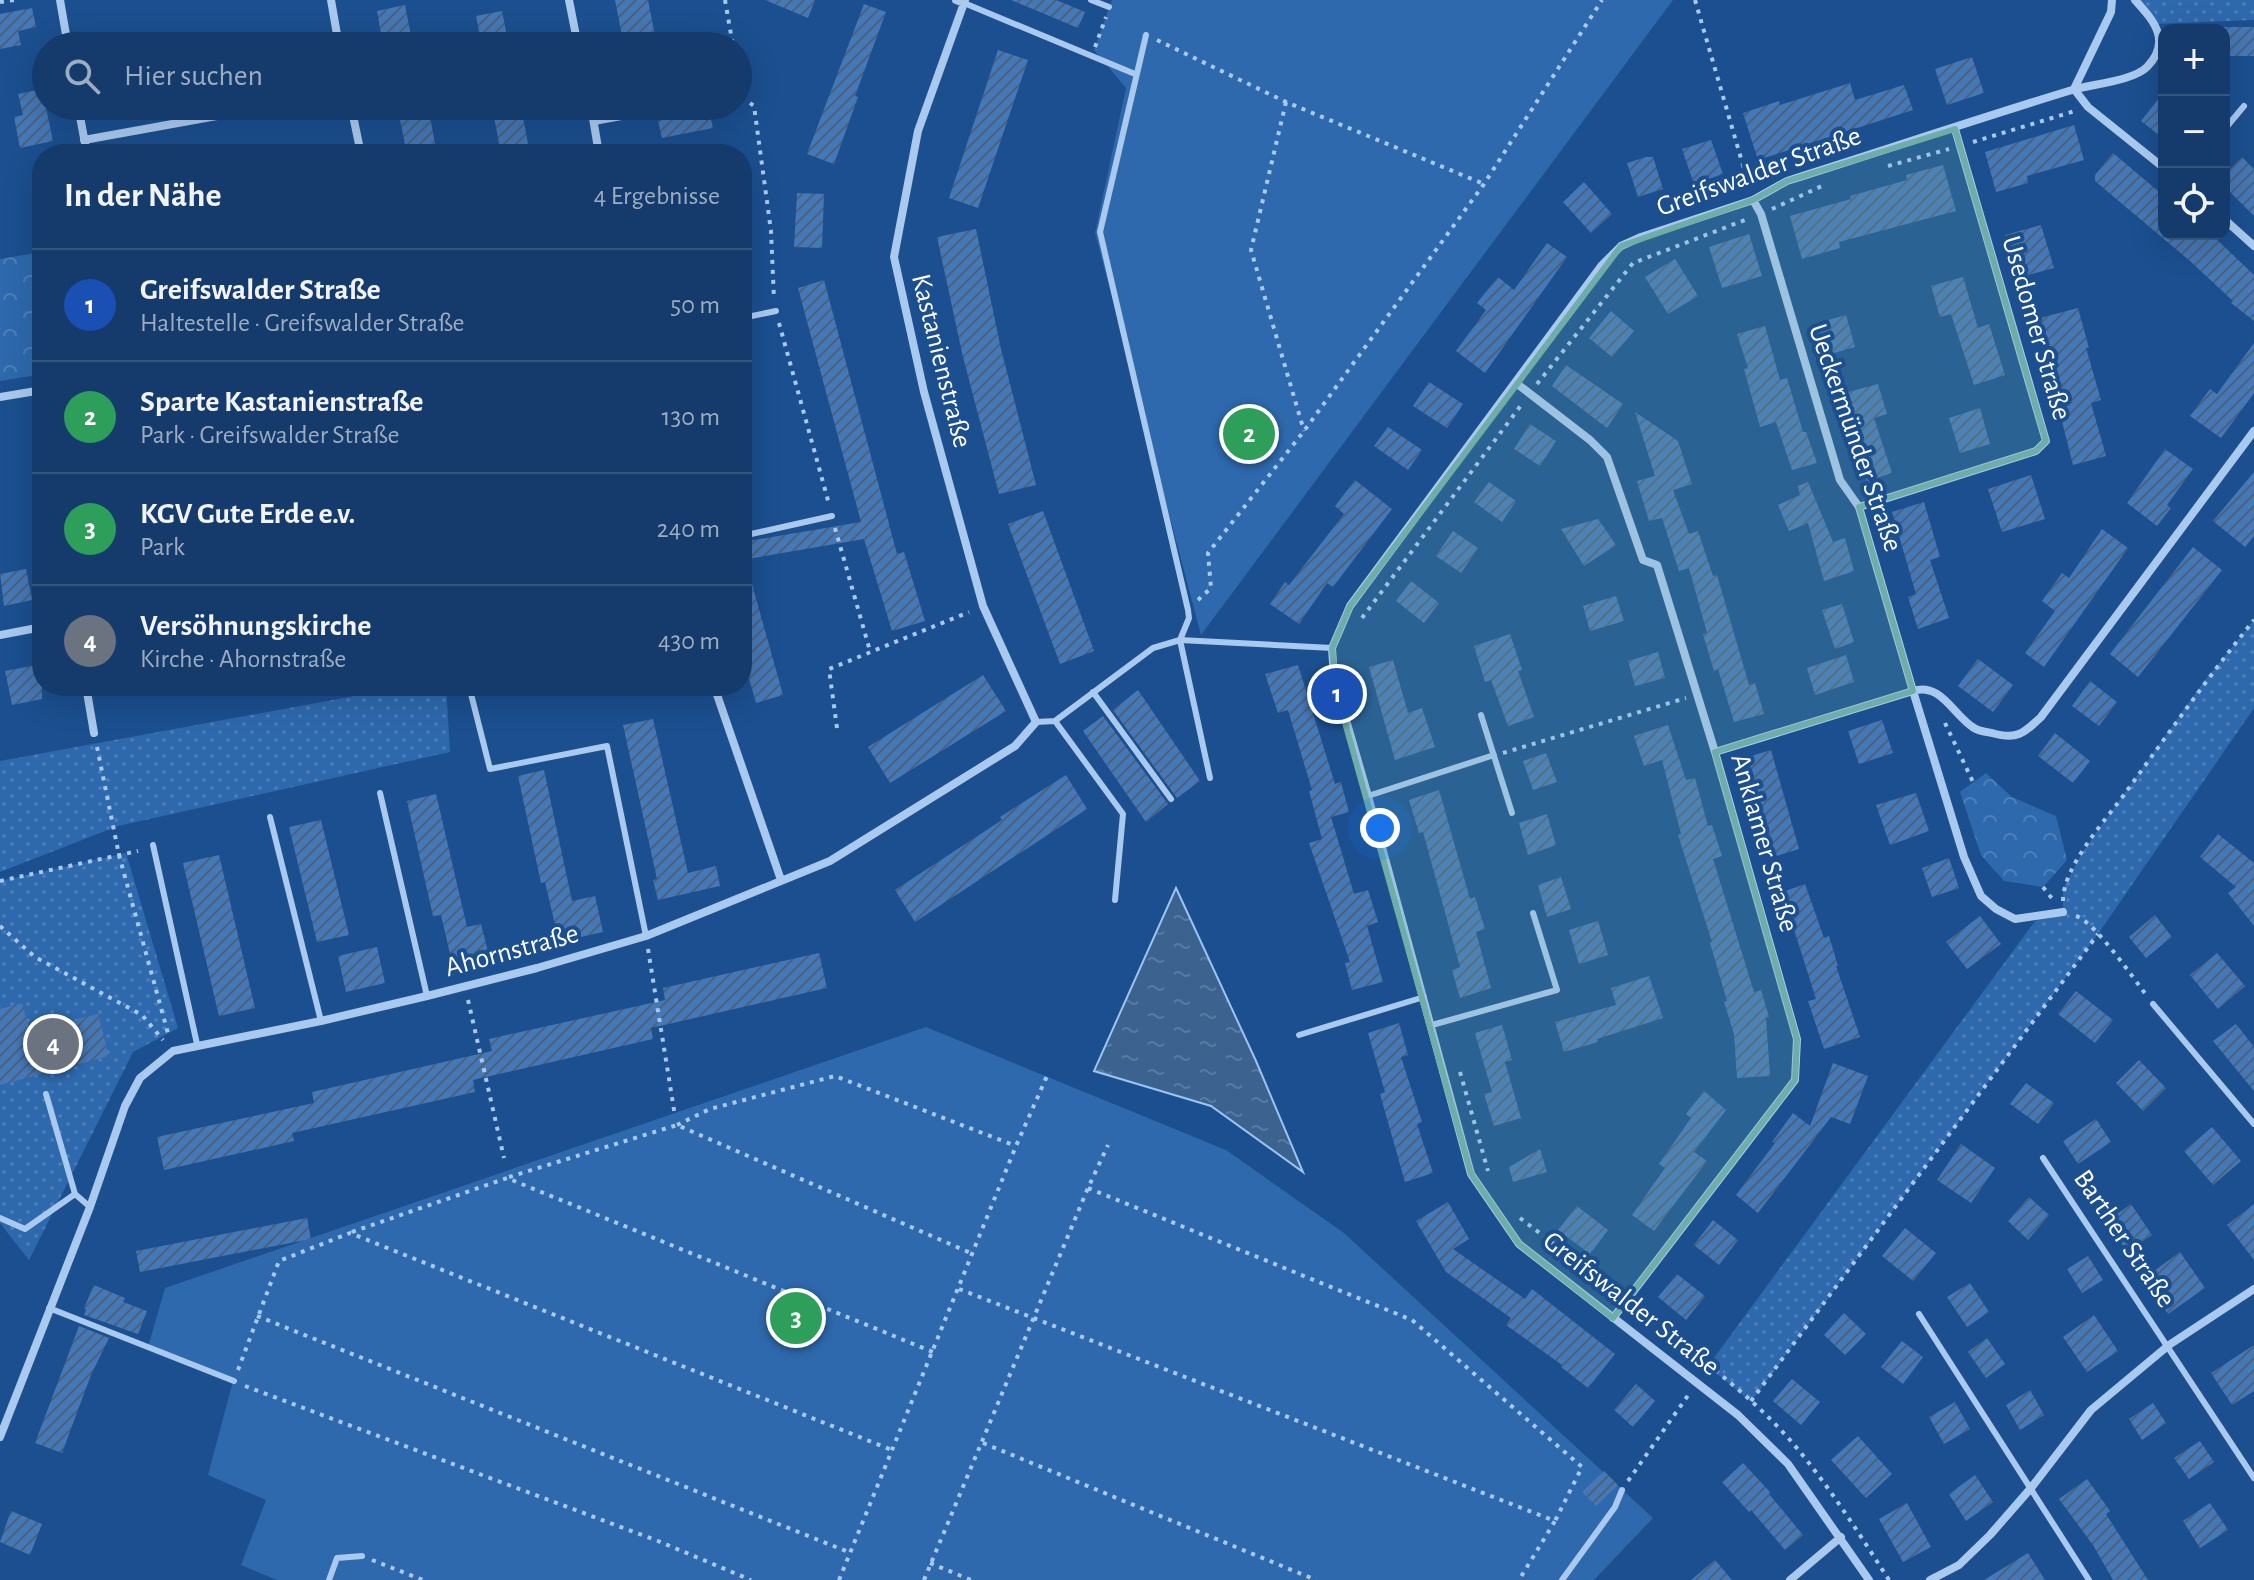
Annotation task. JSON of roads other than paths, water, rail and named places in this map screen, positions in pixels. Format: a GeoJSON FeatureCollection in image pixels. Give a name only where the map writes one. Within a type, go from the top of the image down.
{"type":"FeatureCollection","features":[{"type":"Feature","properties":{"kind":"street"},"geometry":{"type":"LineString","coordinates":[[60,0],[66,32]]}},
{"type":"Feature","properties":{"kind":"street"},"geometry":{"type":"LineString","coordinates":[[331,0],[337,32]]}},
{"type":"Feature","properties":{"kind":"street"},"geometry":{"type":"LineString","coordinates":[[569,0],[575,32]]}},
{"type":"Feature","properties":{"kind":"street"},"geometry":{"type":"LineString","coordinates":[[2112,0],[2111,12],[2074,89],[2088,107],[2158,163]]}},
{"type":"Feature","properties":{"kind":"street","name":"Greifswalder Straße"},"geometry":{"type":"LineString","coordinates":[[1869,1580],[1788,1464],[1738,1415],[1519,1244],[1471,1174],[1432,1025],[1337,694],[1332,648],[1350,606],[1602,265],[1621,246],[1753,200],[1787,181],[2074,89],[2138,74],[2149,66],[2160,45],[2156,24],[2135,0]]}},
{"type":"Feature","properties":{"kind":"street","name":"Kastanienstraße"},"geometry":{"type":"LineString","coordinates":[[962,1],[918,131],[894,257],[924,392],[983,606],[1036,722]]}},
{"type":"Feature","properties":{"kind":"street"},"geometry":{"type":"LineString","coordinates":[[80,120],[85,144]]}},
{"type":"Feature","properties":{"kind":"street"},"geometry":{"type":"LineString","coordinates":[[84,140],[195,120]]}},
{"type":"Feature","properties":{"kind":"street"},"geometry":{"type":"LineString","coordinates":[[354,120],[359,144]]}},
{"type":"Feature","properties":{"kind":"street"},"geometry":{"type":"LineString","coordinates":[[594,122],[597,144]]}},
{"type":"Feature","properties":{"kind":"street","name":"Usedomer Straße"},"geometry":{"type":"LineString","coordinates":[[1859,507],[2036,451],[2046,441],[1955,129]]}},
{"type":"Feature","properties":{"kind":"street","name":"Ueckermünder Straße"},"geometry":{"type":"LineString","coordinates":[[1753,200],[1761,214],[1840,480],[1859,507],[1964,857],[1981,896],[1996,909],[2015,919],[2063,912]]}},
{"type":"Feature","properties":{"kind":"street"},"geometry":{"type":"LineString","coordinates":[[2230,224],[2254,246]]}},
{"type":"Feature","properties":{"kind":"street","name":"Anklamer Straße"},"geometry":{"type":"LineString","coordinates":[[1516,383],[1590,440],[1607,457],[1643,560],[1657,565],[1715,752],[1797,1039],[1795,1080],[1613,1318]]}},
{"type":"Feature","properties":{"kind":"street"},"geometry":{"type":"LineString","coordinates":[[0,397],[32,391]]}},
{"type":"Feature","properties":{"kind":"street"},"geometry":{"type":"LineString","coordinates":[[1715,752],[1923,688],[1937,693],[1975,729],[2010,738],[2025,731],[2041,717],[2254,431]]}},
{"type":"Feature","properties":{"kind":"street"},"geometry":{"type":"LineString","coordinates":[[0,635],[32,629]]}},
{"type":"Feature","properties":{"kind":"street"},"geometry":{"type":"LineString","coordinates":[[88,696],[94,733]]}},
{"type":"Feature","properties":{"kind":"street"},"geometry":{"type":"LineString","coordinates":[[717,696],[781,880]]}},
{"type":"Feature","properties":{"kind":"street","name":"Ahornstraße"},"geometry":{"type":"LineString","coordinates":[[0,1437],[90,1207],[125,1106],[140,1078],[173,1051],[427,996],[646,936],[830,861],[1015,746],[1036,722]]}},
{"type":"Feature","properties":{"kind":"street","name":"Barther Straße"},"geometry":{"type":"LineString","coordinates":[[1930,1580],[1959,1565],[1990,1535],[2091,1410],[2169,1345],[2254,1289]]}},
{"type":"Feature","properties":{"kind":"street"},"geometry":{"type":"LineString","coordinates":[[1790,1580],[1841,1537]]}},
{"type":"Feature","properties":{"kind":"lane"},"geometry":{"type":"LineString","coordinates":[[1091,0],[1109,7]]}},
{"type":"Feature","properties":{"kind":"lane"},"geometry":{"type":"LineString","coordinates":[[962,1],[1135,74]]}},
{"type":"Feature","properties":{"kind":"lane"},"geometry":{"type":"LineString","coordinates":[[1146,35],[1100,232],[1188,610],[1189,618],[1180,640],[1210,778]]}},
{"type":"Feature","properties":{"kind":"lane"},"geometry":{"type":"LineString","coordinates":[[2230,123],[2244,106]]}},
{"type":"Feature","properties":{"kind":"lane"},"geometry":{"type":"LineString","coordinates":[[594,122],[605,120]]}},
{"type":"Feature","properties":{"kind":"lane"},"geometry":{"type":"LineString","coordinates":[[752,316],[776,311]]}},
{"type":"Feature","properties":{"kind":"lane"},"geometry":{"type":"LineString","coordinates":[[752,534],[832,516]]}},
{"type":"Feature","properties":{"kind":"lane"},"geometry":{"type":"LineString","coordinates":[[1036,722],[1055,721],[1153,648],[1180,640],[1332,648]]}},
{"type":"Feature","properties":{"kind":"lane"},"geometry":{"type":"LineString","coordinates":[[1093,692],[1171,799]]}},
{"type":"Feature","properties":{"kind":"lane"},"geometry":{"type":"LineString","coordinates":[[472,696],[490,769],[607,746],[646,936]]}},
{"type":"Feature","properties":{"kind":"lane"},"geometry":{"type":"LineString","coordinates":[[1481,715],[1512,813]]}},
{"type":"Feature","properties":{"kind":"lane"},"geometry":{"type":"LineString","coordinates":[[1055,721],[1123,814],[1115,900]]}},
{"type":"Feature","properties":{"kind":"lane"},"geometry":{"type":"LineString","coordinates":[[1368,796],[1494,755]]}},
{"type":"Feature","properties":{"kind":"lane"},"geometry":{"type":"LineString","coordinates":[[380,793],[427,996]]}},
{"type":"Feature","properties":{"kind":"lane"},"geometry":{"type":"LineString","coordinates":[[270,817],[321,1021]]}},
{"type":"Feature","properties":{"kind":"lane"},"geometry":{"type":"LineString","coordinates":[[153,845],[197,1044]]}},
{"type":"Feature","properties":{"kind":"lane"},"geometry":{"type":"LineString","coordinates":[[1432,1025],[1557,990],[1533,913]]}},
{"type":"Feature","properties":{"kind":"lane"},"geometry":{"type":"LineString","coordinates":[[1299,1035],[1424,997]]}},
{"type":"Feature","properties":{"kind":"lane"},"geometry":{"type":"LineString","coordinates":[[2153,1004],[2254,1124]]}},
{"type":"Feature","properties":{"kind":"lane"},"geometry":{"type":"LineString","coordinates":[[46,1094],[75,1194],[90,1207]]}},
{"type":"Feature","properties":{"kind":"lane","name":"Barther Straße"},"geometry":{"type":"LineString","coordinates":[[2043,1158],[2254,1478]]}},
{"type":"Feature","properties":{"kind":"lane"},"geometry":{"type":"LineString","coordinates":[[0,1218],[25,1229],[75,1194]]}},
{"type":"Feature","properties":{"kind":"lane"},"geometry":{"type":"LineString","coordinates":[[49,1308],[234,1381]]}},
{"type":"Feature","properties":{"kind":"lane"},"geometry":{"type":"LineString","coordinates":[[1919,1314],[2089,1580]]}},
{"type":"Feature","properties":{"kind":"lane"},"geometry":{"type":"LineString","coordinates":[[1562,1580],[1615,1507],[1622,1490]]}},
{"type":"Feature","properties":{"kind":"lane"},"geometry":{"type":"LineString","coordinates":[[329,1580],[337,1558],[362,1556]]}},
{"type":"Feature","properties":{"kind":"water"},"geometry":{"type":"Polygon","coordinates":[[[1176,888],[1256,1061],[1303,1172],[1211,1106],[1094,1071],[1176,888]]]}},
{"type":"Feature","properties":{"kind":"place","name":"Sparte Kastanienstraße"},"geometry":{"type":"Point","coordinates":[1249,434]}},
{"type":"Feature","properties":{"kind":"place","name":"Greifswalder Straße"},"geometry":{"type":"Point","coordinates":[1337,694]}},
{"type":"Feature","properties":{"kind":"place","name":"Versöhnungskirche"},"geometry":{"type":"Point","coordinates":[53,1044]}},
{"type":"Feature","properties":{"kind":"place","name":"KGV Gute Erde e.v."},"geometry":{"type":"Point","coordinates":[796,1318]}}]}
